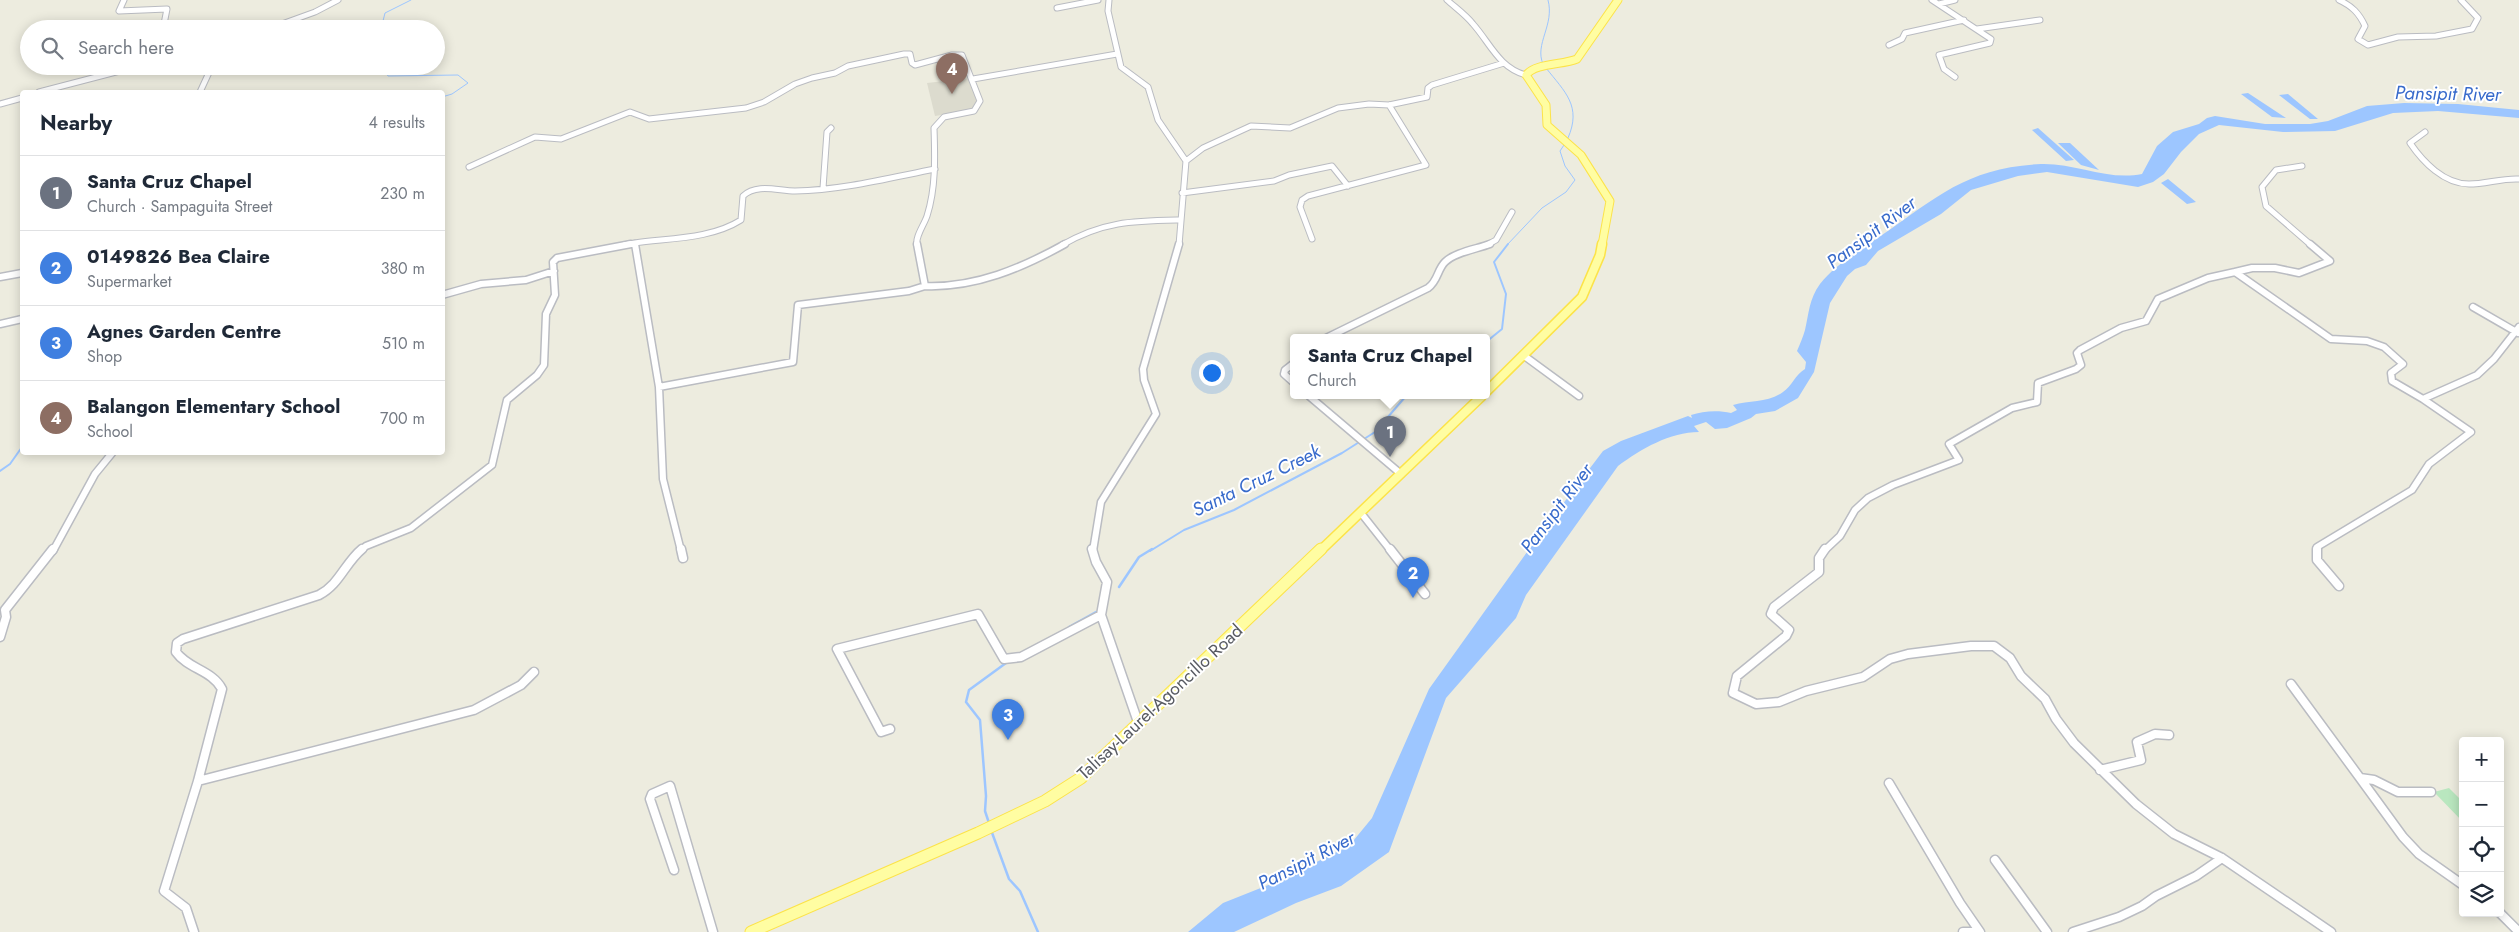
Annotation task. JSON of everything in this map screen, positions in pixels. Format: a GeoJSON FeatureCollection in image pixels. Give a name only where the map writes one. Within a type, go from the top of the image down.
{"type":"FeatureCollection","features":[{"type":"Feature","properties":{"kind":"main road"},"geometry":{"type":"LineString","coordinates":[[1490,388],[1582,297],[1600,255],[1610,201],[1581,155],[1547,125],[1546,105],[1526,75],[1528,72],[1538,68],[1568,63],[1577,59],[1618,0]]}},
{"type":"Feature","properties":{"kind":"main road","name":"Talisay-Laurel-Agoncillo Road"},"geometry":{"type":"LineString","coordinates":[[750,932],[978,833],[1045,801],[1081,778],[1139,725],[1479,399]]}},
{"type":"Feature","properties":{"kind":"street"},"geometry":{"type":"LineString","coordinates":[[124,0],[119,8],[119,12],[167,9],[165,20]]}},
{"type":"Feature","properties":{"kind":"street"},"geometry":{"type":"LineString","coordinates":[[293,20],[315,12],[338,0]]}},
{"type":"Feature","properties":{"kind":"street"},"geometry":{"type":"LineString","coordinates":[[1057,8],[1098,0]]}},
{"type":"Feature","properties":{"kind":"street"},"geometry":{"type":"LineString","coordinates":[[1109,0],[1108,11],[1122,67],[1126,73],[1148,87],[1158,120],[1186,161],[1179,248],[1143,369],[1143,377],[1155,400],[1156,414],[1102,502],[1092,548],[1096,562],[1107,582],[1101,615],[1139,725]]}},
{"type":"Feature","properties":{"kind":"street"},"geometry":{"type":"LineString","coordinates":[[1447,0],[1469,19],[1512,71],[1526,75]]}},
{"type":"Feature","properties":{"kind":"street"},"geometry":{"type":"LineString","coordinates":[[1932,0],[1991,39],[1990,43],[1939,55],[1944,69],[1955,77]]}},
{"type":"Feature","properties":{"kind":"street"},"geometry":{"type":"LineString","coordinates":[[1939,4],[1955,0]]}},
{"type":"Feature","properties":{"kind":"street"},"geometry":{"type":"LineString","coordinates":[[2339,0],[2353,5],[2359,11],[2365,26],[2358,39],[2368,45],[2398,37],[2436,36],[2472,29],[2478,18],[2461,0]]}},
{"type":"Feature","properties":{"kind":"street"},"geometry":{"type":"LineString","coordinates":[[1889,45],[1902,39],[1905,33],[1964,20]]}},
{"type":"Feature","properties":{"kind":"street"},"geometry":{"type":"LineString","coordinates":[[1977,29],[2040,20]]}},
{"type":"Feature","properties":{"kind":"street"},"geometry":{"type":"LineString","coordinates":[[469,167],[535,137],[542,136],[553,140],[561,139],[630,112],[649,119],[746,108],[764,102],[795,84],[835,73],[848,66],[904,54],[910,54],[912,63],[915,65],[960,53],[974,79],[980,101],[977,108],[970,113],[944,117],[934,128],[935,169],[925,225],[916,240],[925,286]]}},
{"type":"Feature","properties":{"kind":"street"},"geometry":{"type":"LineString","coordinates":[[974,79],[1118,54]]}},
{"type":"Feature","properties":{"kind":"street"},"geometry":{"type":"LineString","coordinates":[[1186,161],[1203,148],[1251,126],[1290,128],[1338,108],[1369,104],[1389,105],[1427,97],[1428,88],[1432,85],[1504,62]]}},
{"type":"Feature","properties":{"kind":"street"},"geometry":{"type":"LineString","coordinates":[[47,90],[104,75]]}},
{"type":"Feature","properties":{"kind":"street"},"geometry":{"type":"LineString","coordinates":[[201,90],[208,75]]}},
{"type":"Feature","properties":{"kind":"street"},"geometry":{"type":"LineString","coordinates":[[0,104],[20,99]]}},
{"type":"Feature","properties":{"kind":"street"},"geometry":{"type":"LineString","coordinates":[[1312,239],[1300,207],[1302,200],[1308,196],[1426,165],[1389,105]]}},
{"type":"Feature","properties":{"kind":"street"},"geometry":{"type":"LineString","coordinates":[[823,188],[828,132],[831,128]]}},
{"type":"Feature","properties":{"kind":"street"},"geometry":{"type":"LineString","coordinates":[[2425,132],[2410,143],[2416,153],[2448,178],[2467,184],[2519,179]]}},
{"type":"Feature","properties":{"kind":"street"},"geometry":{"type":"LineString","coordinates":[[1182,193],[1274,181],[1289,175],[1332,166],[1348,186]]}},
{"type":"Feature","properties":{"kind":"street"},"geometry":{"type":"LineString","coordinates":[[2302,166],[2276,170],[2262,188],[2266,206],[2330,261],[2299,273],[2275,268],[2252,268],[2201,280],[2158,299],[2146,321],[2121,328],[2080,350],[2077,353],[2081,365],[2076,369],[2038,383],[2037,402],[2012,408],[1949,444],[1958,460],[1896,484],[1859,506],[1848,518],[1839,538],[1821,551],[1818,559],[1819,572],[1774,608],[1771,614],[1789,630],[1786,636],[1737,676],[1732,686],[1734,693],[1742,699],[1756,704],[1780,702],[1806,691],[1863,678],[1890,658],[1971,646],[1994,646],[2010,658],[2021,676],[2045,699],[2056,719],[2074,743],[2136,804],[2154,816],[2174,834],[2222,858],[2330,932]]}},
{"type":"Feature","properties":{"kind":"street"},"geometry":{"type":"LineString","coordinates":[[194,932],[186,908],[164,891],[198,781],[222,689],[217,679],[180,658],[176,652],[177,643],[183,639],[318,596],[331,589],[355,555],[366,546],[412,528],[492,465],[497,451],[507,400],[537,375],[544,365],[546,314],[555,295],[553,262],[556,258],[635,243],[698,234],[736,225],[741,220],[743,196],[751,190],[798,191],[935,169]]}},
{"type":"Feature","properties":{"kind":"street"},"geometry":{"type":"LineString","coordinates":[[1334,334],[1400,300],[1428,288],[1435,283],[1439,269],[1447,260],[1496,240],[1512,212]]}},
{"type":"Feature","properties":{"kind":"street"},"geometry":{"type":"LineString","coordinates":[[659,387],[793,362],[798,305],[909,291],[925,286],[943,288],[987,278],[1040,257],[1085,233],[1117,223],[1180,220]]}},
{"type":"Feature","properties":{"kind":"street"},"geometry":{"type":"LineString","coordinates":[[635,243],[659,387],[663,478],[683,558]]}},
{"type":"Feature","properties":{"kind":"street"},"geometry":{"type":"LineString","coordinates":[[445,294],[481,284],[526,280],[554,272]]}},
{"type":"Feature","properties":{"kind":"street"},"geometry":{"type":"LineString","coordinates":[[2235,272],[2331,339],[2367,341],[2384,347],[2400,359],[2402,364],[2391,373],[2392,380],[2471,432],[2433,458],[2416,477],[2412,490],[2317,547],[2317,560],[2339,586]]}},
{"type":"Feature","properties":{"kind":"street"},"geometry":{"type":"LineString","coordinates":[[0,277],[20,273]]}},
{"type":"Feature","properties":{"kind":"street"},"geometry":{"type":"LineString","coordinates":[[2423,399],[2477,375],[2494,359],[2518,331],[2473,307]]}},
{"type":"Feature","properties":{"kind":"street"},"geometry":{"type":"LineString","coordinates":[[0,324],[20,319]]}},
{"type":"Feature","properties":{"kind":"street"},"geometry":{"type":"LineString","coordinates":[[1523,355],[1579,396]]}},
{"type":"Feature","properties":{"kind":"street"},"geometry":{"type":"LineString","coordinates":[[1290,366],[1285,370],[1284,374],[1290,379]]}},
{"type":"Feature","properties":{"kind":"street"},"geometry":{"type":"LineString","coordinates":[[1313,399],[1356,436],[1366,442],[1401,474]]}},
{"type":"Feature","properties":{"kind":"street"},"geometry":{"type":"LineString","coordinates":[[0,637],[6,617],[5,610],[49,557],[95,474],[111,455]]}},
{"type":"Feature","properties":{"kind":"street"},"geometry":{"type":"LineString","coordinates":[[1361,513],[1425,594]]}},
{"type":"Feature","properties":{"kind":"street"},"geometry":{"type":"LineString","coordinates":[[890,729],[881,732],[836,649],[978,614],[1004,659],[1012,660],[1101,615]]}},
{"type":"Feature","properties":{"kind":"street"},"geometry":{"type":"LineString","coordinates":[[198,781],[474,710],[520,685],[534,672]]}},
{"type":"Feature","properties":{"kind":"street"},"geometry":{"type":"LineString","coordinates":[[2291,684],[2403,836],[2419,854],[2459,882]]}},
{"type":"Feature","properties":{"kind":"street"},"geometry":{"type":"LineString","coordinates":[[2100,770],[2141,760],[2137,742],[2154,734],[2169,735]]}},
{"type":"Feature","properties":{"kind":"street"},"geometry":{"type":"LineString","coordinates":[[2360,778],[2374,780],[2398,792],[2431,792]]}},
{"type":"Feature","properties":{"kind":"street"},"geometry":{"type":"LineString","coordinates":[[1889,783],[1960,903],[1980,932]]}},
{"type":"Feature","properties":{"kind":"street"},"geometry":{"type":"LineString","coordinates":[[674,870],[650,799],[652,794],[670,786],[713,932]]}},
{"type":"Feature","properties":{"kind":"street"},"geometry":{"type":"LineString","coordinates":[[2073,932],[2127,914],[2196,876],[2222,858]]}},
{"type":"Feature","properties":{"kind":"street"},"geometry":{"type":"LineString","coordinates":[[1995,860],[2047,932]]}},
{"type":"Feature","properties":{"kind":"street"},"geometry":{"type":"LineString","coordinates":[[2504,917],[2519,932]]}},
{"type":"Feature","properties":{"kind":"street"},"geometry":{"type":"LineString","coordinates":[[1963,932],[1972,932]]}},
{"type":"Feature","properties":{"kind":"shaded area"},"geometry":{"type":"Polygon","coordinates":[[[971,78],[977,104],[973,110],[935,116],[927,83],[971,78]]]}},
{"type":"Feature","properties":{"kind":"green space"},"geometry":{"type":"Polygon","coordinates":[[[2449,788],[2459,798],[2459,818],[2434,792],[2449,788]]]}},
{"type":"Feature","properties":{"kind":"water"},"geometry":{"type":"Polygon","coordinates":[[[2248,93],[2286,118],[2272,117],[2241,94],[2248,93]]]}},
{"type":"Feature","properties":{"kind":"water"},"geometry":{"type":"Polygon","coordinates":[[[2288,94],[2318,119],[2310,119],[2279,95],[2288,94]]]}},
{"type":"Feature","properties":{"kind":"water"},"geometry":{"type":"Polygon","coordinates":[[[2404,103],[2458,104],[2519,110],[2519,118],[2438,111],[2393,113],[2335,131],[2283,132],[2219,125],[2199,134],[2181,152],[2164,174],[2153,182],[2138,187],[2047,172],[2018,176],[1971,190],[1941,214],[1878,251],[1866,265],[1855,269],[1847,276],[1830,303],[1814,372],[1798,398],[1775,411],[1756,414],[1727,428],[1715,429],[1706,422],[1694,426],[1699,432],[1667,438],[1618,466],[1526,595],[1516,618],[1446,698],[1389,852],[1341,886],[1296,903],[1234,932],[1188,932],[1223,903],[1276,882],[1349,846],[1372,818],[1429,689],[1537,538],[1603,451],[1621,441],[1688,416],[1692,418],[1691,415],[1711,411],[1731,413],[1737,410],[1733,405],[1765,400],[1783,392],[1805,369],[1806,362],[1797,351],[1805,330],[1811,301],[1820,284],[1849,257],[1920,208],[1956,186],[1974,178],[2016,166],[2054,164],[2104,174],[2129,176],[2142,174],[2157,146],[2173,132],[2199,124],[2207,118],[2215,116],[2265,124],[2310,124],[2328,121],[2367,106],[2404,103]]]}},
{"type":"Feature","properties":{"kind":"water"},"geometry":{"type":"Polygon","coordinates":[[[2038,128],[2074,160],[2066,161],[2032,130],[2038,128]]]}},
{"type":"Feature","properties":{"kind":"water"},"geometry":{"type":"Polygon","coordinates":[[[2058,143],[2070,143],[2099,170],[2081,165],[2058,143]]]}},
{"type":"Feature","properties":{"kind":"water"},"geometry":{"type":"Polygon","coordinates":[[[2168,179],[2196,202],[2187,204],[2161,183],[2168,179]]]}},
{"type":"Feature","properties":{"kind":"waterway"},"geometry":{"type":"LineString","coordinates":[[383,20],[385,13],[411,0]]}},
{"type":"Feature","properties":{"kind":"waterway","name":"Santa Cruz Creek"},"geometry":{"type":"LineString","coordinates":[[1543,64],[1541,49],[1549,18],[1548,0]]}},
{"type":"Feature","properties":{"kind":"waterway","name":"Santa Cruz Creek"},"geometry":{"type":"LineString","coordinates":[[1546,68],[1565,92],[1572,108],[1572,127],[1568,138]]}},
{"type":"Feature","properties":{"kind":"waterway"},"geometry":{"type":"LineString","coordinates":[[387,75],[458,75],[468,83],[452,94],[445,96]]}},
{"type":"Feature","properties":{"kind":"waterway","name":"Santa Cruz Creek"},"geometry":{"type":"LineString","coordinates":[[1507,245],[1542,208],[1566,192],[1575,180],[1565,166],[1560,151],[1564,145]]}},
{"type":"Feature","properties":{"kind":"waterway","name":"Santa Cruz Creek"},"geometry":{"type":"LineString","coordinates":[[1490,339],[1502,329],[1506,294],[1494,262],[1508,244]]}},
{"type":"Feature","properties":{"kind":"waterway","name":"Santa Cruz Creek"},"geometry":{"type":"LineString","coordinates":[[1150,551],[1184,530],[1234,510],[1342,453],[1375,432],[1403,399]]}},
{"type":"Feature","properties":{"kind":"waterway"},"geometry":{"type":"LineString","coordinates":[[0,471],[10,464],[20,450]]}},
{"type":"Feature","properties":{"kind":"waterway","name":"Santa Cruz Creek"},"geometry":{"type":"LineString","coordinates":[[1119,587],[1139,557],[1152,549]]}},
{"type":"Feature","properties":{"kind":"waterway","name":"Santa Cruz Creek"},"geometry":{"type":"LineString","coordinates":[[1069,627],[1096,612]]}},
{"type":"Feature","properties":{"kind":"waterway","name":"Santa Cruz Creek"},"geometry":{"type":"LineString","coordinates":[[989,823],[985,811],[986,796],[980,720],[966,702],[969,690],[1006,663]]}},
{"type":"Feature","properties":{"kind":"waterway","name":"Santa Cruz Creek"},"geometry":{"type":"LineString","coordinates":[[991,830],[1009,879],[1020,891],[1038,932]]}},
{"type":"Feature","properties":{"kind":"place","name":"Balangon Elementary School"},"geometry":{"type":"Point","coordinates":[952,94]}},
{"type":"Feature","properties":{"kind":"place","name":"Santa Cruz Chapel"},"geometry":{"type":"Point","coordinates":[1390,457]}},
{"type":"Feature","properties":{"kind":"place","name":"0149826 Bea Claire"},"geometry":{"type":"Point","coordinates":[1413,598]}},
{"type":"Feature","properties":{"kind":"place","name":"Agnes Garden Centre"},"geometry":{"type":"Point","coordinates":[1008,740]}},
{"type":"Feature","properties":{"kind":"water label","name":"Pansipit River"},"geometry":{"type":"Point","coordinates":[2448,93]}},
{"type":"Feature","properties":{"kind":"water label","name":"Pansipit River"},"geometry":{"type":"Point","coordinates":[1871,232]}},
{"type":"Feature","properties":{"kind":"water label","name":"Pansipit River"},"geometry":{"type":"Point","coordinates":[1556,508]}},
{"type":"Feature","properties":{"kind":"water label","name":"Pansipit River"},"geometry":{"type":"Point","coordinates":[1306,860]}}]}
